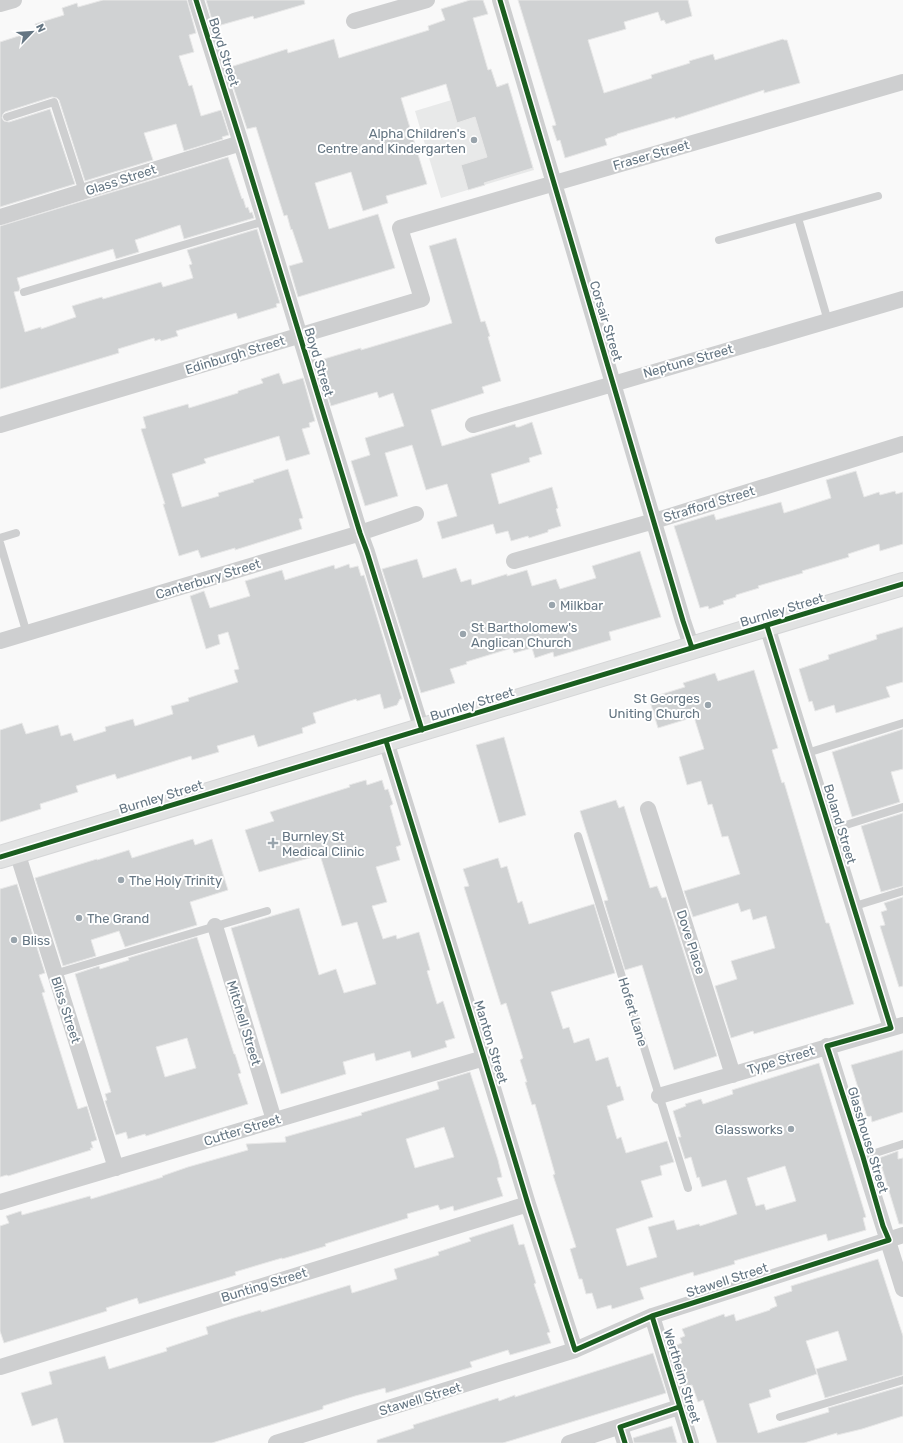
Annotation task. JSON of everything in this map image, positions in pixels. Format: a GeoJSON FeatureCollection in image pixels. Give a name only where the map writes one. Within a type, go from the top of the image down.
{"type":"FeatureCollection","features":[{"type":"Feature","properties":{"kind":"main road","name":"Burnley Street"},"geometry":{"type":"LineString","coordinates":[[8,854],[903,584]]}},
{"type":"Feature","properties":{"kind":"street"},"geometry":{"type":"LineString","coordinates":[[0,4],[14,0]]}},
{"type":"Feature","properties":{"kind":"street","name":"Boyd Street"},"geometry":{"type":"LineString","coordinates":[[196,0],[422,730]]}},
{"type":"Feature","properties":{"kind":"street"},"geometry":{"type":"LineString","coordinates":[[354,21],[427,0]]}},
{"type":"Feature","properties":{"kind":"street","name":"Corsair Street"},"geometry":{"type":"LineString","coordinates":[[500,0],[654,521],[682,621],[692,648]]}},
{"type":"Feature","properties":{"kind":"street","name":"Fraser Street"},"geometry":{"type":"LineString","coordinates":[[400,228],[903,82]]}},
{"type":"Feature","properties":{"kind":"street","name":"Glass Street"},"geometry":{"type":"LineString","coordinates":[[0,217],[241,143]]}},
{"type":"Feature","properties":{"kind":"street","name":"Edinburgh Street"},"geometry":{"type":"LineString","coordinates":[[0,426],[422,298],[400,228]]}},
{"type":"Feature","properties":{"kind":"street","name":"Neptune Street"},"geometry":{"type":"LineString","coordinates":[[473,425],[612,383],[903,299]]}},
{"type":"Feature","properties":{"kind":"street","name":"Strafford Street"},"geometry":{"type":"LineString","coordinates":[[514,561],[654,521],[903,444]]}},
{"type":"Feature","properties":{"kind":"street","name":"Canterbury Street"},"geometry":{"type":"LineString","coordinates":[[0,642],[360,533],[416,514]]}},
{"type":"Feature","properties":{"kind":"street","name":"Boland Street"},"geometry":{"type":"LineString","coordinates":[[767,626],[830,830],[897,1026]]}},
{"type":"Feature","properties":{"kind":"street","name":"Manton Street"},"geometry":{"type":"LineString","coordinates":[[386,741],[528,1204],[575,1350]]}},
{"type":"Feature","properties":{"kind":"street","name":"Dove Place"},"geometry":{"type":"LineString","coordinates":[[648,809],[733,1075]]}},
{"type":"Feature","properties":{"kind":"street","name":"Bliss Street"},"geometry":{"type":"LineString","coordinates":[[8,854],[54,974],[116,1168]]}},
{"type":"Feature","properties":{"kind":"street","name":"Mitchell Street"},"geometry":{"type":"LineString","coordinates":[[215,926],[274,1120]]}},
{"type":"Feature","properties":{"kind":"street","name":"Type Street"},"geometry":{"type":"LineString","coordinates":[[659,1096],[897,1026]]}},
{"type":"Feature","properties":{"kind":"street","name":"Glasshouse Street"},"geometry":{"type":"LineString","coordinates":[[827,1046],[863,1157],[883,1226],[896,1237],[903,1289]]}},
{"type":"Feature","properties":{"kind":"street","name":"Cutter Street"},"geometry":{"type":"LineString","coordinates":[[0,1202],[484,1058]]}},
{"type":"Feature","properties":{"kind":"street","name":"Bunting Street"},"geometry":{"type":"LineString","coordinates":[[0,1367],[528,1204]]}},
{"type":"Feature","properties":{"kind":"street","name":"Stawell Street"},"geometry":{"type":"LineString","coordinates":[[276,1443],[575,1350],[652,1316],[896,1237]]}},
{"type":"Feature","properties":{"kind":"street","name":"Wertheim Street"},"geometry":{"type":"LineString","coordinates":[[652,1316],[691,1443]]}},
{"type":"Feature","properties":{"kind":"street"},"geometry":{"type":"LineString","coordinates":[[569,1443],[679,1407]]}},
{"type":"Feature","properties":{"kind":"street"},"geometry":{"type":"LineString","coordinates":[[620,1426],[625,1443]]}},
{"type":"Feature","properties":{"kind":"lane"},"geometry":{"type":"LineString","coordinates":[[7,117],[54,102],[83,192]]}},
{"type":"Feature","properties":{"kind":"lane"},"geometry":{"type":"LineString","coordinates":[[719,240],[878,196]]}},
{"type":"Feature","properties":{"kind":"lane"},"geometry":{"type":"LineString","coordinates":[[798,218],[828,321]]}},
{"type":"Feature","properties":{"kind":"lane"},"geometry":{"type":"LineString","coordinates":[[24,292],[265,221]]}},
{"type":"Feature","properties":{"kind":"lane"},"geometry":{"type":"LineString","coordinates":[[0,538],[16,533]]}},
{"type":"Feature","properties":{"kind":"lane"},"geometry":{"type":"LineString","coordinates":[[0,543],[27,634]]}},
{"type":"Feature","properties":{"kind":"lane"},"geometry":{"type":"LineString","coordinates":[[807,753],[903,723]]}},
{"type":"Feature","properties":{"kind":"lane"},"geometry":{"type":"LineString","coordinates":[[830,830],[903,807]]}},
{"type":"Feature","properties":{"kind":"lane","name":"Hofert Lane"},"geometry":{"type":"LineString","coordinates":[[578,836],[688,1188]]}},
{"type":"Feature","properties":{"kind":"lane"},"geometry":{"type":"LineString","coordinates":[[855,906],[903,891]]}},
{"type":"Feature","properties":{"kind":"lane"},"geometry":{"type":"LineString","coordinates":[[54,974],[267,911]]}},
{"type":"Feature","properties":{"kind":"lane"},"geometry":{"type":"LineString","coordinates":[[863,1157],[903,1144]]}},
{"type":"Feature","properties":{"kind":"lane"},"geometry":{"type":"LineString","coordinates":[[780,1417],[903,1380]]}},
{"type":"Feature","properties":{"kind":"shaded area","name":"Alpha Children's Centre and Kindergarten"},"geometry":{"type":"Polygon","coordinates":[[[508,83],[534,170],[441,198],[415,111],[508,83]]]}},
{"type":"Feature","properties":{"kind":"building"},"geometry":{"type":"Polygon","coordinates":[[[103,0],[187,0],[196,33],[189,35],[194,52],[179,56],[189,86],[192,85],[201,116],[221,110],[229,135],[222,137],[223,139],[184,151],[176,124],[144,133],[153,160],[85,181],[59,100],[52,97],[5,112],[2,118],[4,121],[9,122],[50,109],[75,184],[0,207],[0,42],[37,30],[35,24],[64,15],[62,8],[77,3],[78,7],[103,0]]]}},
{"type":"Feature","properties":{"kind":"building"},"geometry":{"type":"Polygon","coordinates":[[[206,0],[304,0],[305,4],[254,19],[253,16],[214,27],[206,0]]]}},
{"type":"Feature","properties":{"kind":"building"},"geometry":{"type":"Polygon","coordinates":[[[470,0],[483,0],[488,14],[473,18],[488,70],[491,69],[497,87],[508,83],[533,168],[484,183],[485,185],[468,190],[461,165],[487,157],[475,117],[457,123],[446,84],[401,98],[427,184],[386,196],[388,203],[363,211],[351,172],[315,183],[329,229],[378,214],[395,268],[298,297],[289,266],[303,262],[287,215],[284,216],[256,127],[247,129],[227,68],[287,49],[288,53],[334,39],[339,58],[429,30],[428,26],[445,20],[441,9],[470,0]]]}},
{"type":"Feature","properties":{"kind":"building"},"geometry":{"type":"Polygon","coordinates":[[[518,0],[688,0],[692,16],[666,24],[664,20],[661,21],[658,12],[624,22],[626,29],[588,40],[604,93],[652,78],[651,75],[690,63],[689,61],[713,54],[715,60],[783,39],[787,40],[800,83],[764,93],[764,90],[675,119],[675,117],[617,134],[605,139],[607,145],[565,158],[560,140],[557,141],[552,126],[556,125],[518,0]]]}},
{"type":"Feature","properties":{"kind":"building"},"geometry":{"type":"Polygon","coordinates":[[[228,157],[242,199],[243,198],[246,208],[248,207],[250,213],[252,212],[254,218],[184,239],[180,225],[135,240],[139,252],[116,259],[113,249],[17,278],[20,288],[19,291],[14,292],[25,332],[41,327],[41,329],[76,317],[72,306],[102,297],[103,299],[161,282],[163,287],[193,278],[189,265],[192,264],[187,250],[257,229],[280,303],[276,304],[277,307],[238,319],[236,313],[176,331],[178,336],[161,341],[160,339],[155,341],[154,338],[118,349],[119,353],[0,389],[0,226],[228,157]]]}},
{"type":"Feature","properties":{"kind":"building"},"geometry":{"type":"Polygon","coordinates":[[[456,238],[481,322],[485,321],[490,336],[488,337],[501,381],[482,387],[484,393],[431,410],[442,446],[515,424],[516,427],[519,427],[532,422],[542,454],[529,458],[530,462],[491,474],[499,504],[552,487],[561,526],[529,538],[528,536],[511,541],[508,531],[496,534],[493,524],[442,539],[437,522],[457,516],[447,484],[426,490],[412,445],[385,453],[398,496],[365,506],[351,461],[370,455],[365,438],[404,426],[393,393],[379,398],[377,392],[331,406],[317,361],[361,348],[361,350],[452,323],[429,246],[456,238]]]}},
{"type":"Feature","properties":{"kind":"building"},"geometry":{"type":"Polygon","coordinates":[[[279,373],[283,384],[303,378],[315,421],[309,423],[310,427],[302,429],[310,454],[286,461],[279,436],[204,459],[206,463],[172,474],[182,507],[219,496],[218,493],[254,482],[253,480],[288,469],[303,518],[299,519],[302,529],[235,550],[235,548],[201,558],[198,550],[179,556],[163,504],[165,504],[141,429],[146,428],[143,417],[188,404],[189,408],[238,393],[238,391],[263,383],[261,379],[279,373]]]}},
{"type":"Feature","properties":{"kind":"building"},"geometry":{"type":"Polygon","coordinates":[[[856,471],[864,497],[879,492],[880,495],[895,491],[896,494],[903,492],[903,544],[880,551],[879,544],[848,554],[849,557],[802,571],[803,573],[758,586],[759,588],[736,595],[736,597],[723,601],[724,604],[709,609],[708,606],[700,608],[674,526],[714,514],[716,520],[781,502],[784,513],[831,498],[826,480],[856,471]]]}},
{"type":"Feature","properties":{"kind":"building"},"geometry":{"type":"Polygon","coordinates":[[[640,551],[661,617],[609,632],[611,640],[554,657],[553,652],[535,658],[532,648],[514,653],[512,648],[466,662],[467,664],[450,669],[455,683],[421,693],[382,569],[417,559],[423,578],[456,568],[461,582],[471,579],[472,585],[507,574],[507,576],[527,570],[532,586],[556,579],[560,589],[596,578],[592,566],[640,551]]]}},
{"type":"Feature","properties":{"kind":"building"},"geometry":{"type":"Polygon","coordinates":[[[349,564],[350,568],[358,566],[361,576],[364,575],[402,699],[400,699],[397,705],[384,709],[380,694],[357,701],[356,699],[313,713],[316,723],[302,728],[303,733],[258,747],[254,735],[217,746],[219,752],[192,760],[191,756],[117,779],[115,774],[76,786],[78,792],[40,804],[41,809],[0,822],[0,730],[22,723],[26,734],[58,725],[61,736],[71,733],[74,741],[106,731],[105,727],[133,719],[135,726],[173,714],[171,706],[189,701],[188,698],[238,682],[234,670],[239,669],[228,632],[218,635],[220,644],[206,649],[190,596],[204,591],[210,608],[250,596],[245,581],[282,570],[285,580],[334,565],[335,569],[349,564]]]}},
{"type":"Feature","properties":{"kind":"building"},"geometry":{"type":"Polygon","coordinates":[[[903,627],[903,682],[886,687],[890,697],[836,713],[834,705],[815,711],[812,701],[809,702],[799,669],[829,659],[828,655],[877,639],[876,635],[903,627]]]}},
{"type":"Feature","properties":{"kind":"building"},"geometry":{"type":"Polygon","coordinates":[[[754,670],[778,748],[772,750],[782,783],[784,782],[826,923],[829,923],[854,1004],[754,1034],[753,1031],[731,1038],[715,986],[737,979],[731,961],[775,948],[766,916],[753,920],[750,909],[741,912],[738,903],[693,917],[684,891],[740,874],[728,836],[722,837],[712,804],[708,805],[701,781],[687,785],[679,757],[704,749],[694,717],[658,728],[649,698],[685,687],[683,683],[715,673],[718,681],[754,670]]]}},
{"type":"Feature","properties":{"kind":"building"},"geometry":{"type":"Polygon","coordinates":[[[903,729],[903,769],[891,772],[900,802],[852,817],[832,752],[903,729]]]}},
{"type":"Feature","properties":{"kind":"building"},"geometry":{"type":"Polygon","coordinates":[[[504,737],[526,815],[499,823],[476,745],[504,737]]]}},
{"type":"Feature","properties":{"kind":"building"},"geometry":{"type":"Polygon","coordinates":[[[366,780],[367,785],[382,780],[385,790],[388,789],[393,804],[390,806],[401,845],[396,847],[400,860],[376,867],[387,902],[372,906],[383,939],[396,935],[397,939],[419,932],[430,970],[427,971],[437,1004],[443,1001],[455,1038],[445,1041],[447,1047],[412,1058],[410,1051],[376,1061],[374,1053],[343,1062],[346,1074],[281,1094],[231,928],[299,908],[319,975],[336,969],[344,993],[376,984],[357,922],[342,926],[320,855],[259,872],[245,830],[274,821],[270,812],[350,787],[349,785],[366,780]]]}},
{"type":"Feature","properties":{"kind":"building"},"geometry":{"type":"Polygon","coordinates":[[[616,800],[619,808],[624,806],[650,888],[657,886],[662,898],[666,897],[717,1056],[674,1070],[642,965],[625,970],[604,901],[608,900],[580,811],[616,800]]]}},
{"type":"Feature","properties":{"kind":"building"},"geometry":{"type":"Polygon","coordinates":[[[903,813],[903,886],[881,892],[861,826],[903,813]]]}},
{"type":"Feature","properties":{"kind":"building"},"geometry":{"type":"Polygon","coordinates":[[[193,839],[195,845],[212,839],[228,890],[190,902],[197,925],[125,947],[119,931],[91,940],[96,956],[63,966],[35,878],[129,850],[132,858],[193,839]]]}},
{"type":"Feature","properties":{"kind":"building"},"geometry":{"type":"Polygon","coordinates":[[[498,858],[501,868],[507,866],[518,903],[522,901],[529,924],[594,904],[615,973],[551,992],[563,1029],[569,1027],[574,1043],[589,1038],[596,1061],[608,1057],[617,1087],[620,1086],[624,1100],[607,1106],[617,1139],[621,1137],[626,1153],[667,1141],[674,1162],[660,1166],[662,1175],[641,1181],[653,1217],[616,1229],[627,1266],[657,1257],[648,1227],[674,1220],[677,1230],[699,1224],[700,1226],[737,1214],[726,1180],[702,1187],[699,1177],[697,1178],[691,1157],[685,1159],[678,1137],[681,1137],[673,1111],[686,1106],[685,1104],[701,1099],[703,1104],[733,1094],[732,1090],[819,1063],[866,1217],[863,1218],[866,1230],[828,1241],[826,1234],[734,1261],[735,1264],[694,1276],[693,1272],[640,1288],[644,1299],[612,1309],[611,1305],[597,1309],[592,1293],[586,1294],[582,1279],[579,1279],[570,1249],[576,1247],[553,1175],[555,1174],[535,1104],[532,1105],[525,1082],[527,1082],[520,1060],[523,1058],[506,1003],[501,1005],[464,887],[469,886],[463,869],[498,858]],[[785,1166],[747,1178],[756,1206],[764,1204],[766,1210],[796,1201],[785,1166]]]}},
{"type":"Feature","properties":{"kind":"building"},"geometry":{"type":"Polygon","coordinates":[[[17,884],[45,973],[39,975],[45,992],[42,993],[78,1109],[87,1106],[97,1140],[91,1142],[93,1148],[90,1148],[91,1150],[8,1176],[0,1177],[0,889],[17,884]]]}},
{"type":"Feature","properties":{"kind":"building"},"geometry":{"type":"Polygon","coordinates":[[[903,897],[903,986],[899,987],[880,926],[885,925],[881,912],[887,910],[884,903],[903,897]]]}},
{"type":"Feature","properties":{"kind":"building"},"geometry":{"type":"Polygon","coordinates":[[[197,937],[241,1073],[238,1074],[248,1104],[146,1136],[145,1134],[128,1139],[126,1132],[116,1135],[105,1101],[107,1100],[105,1094],[111,1092],[75,974],[99,966],[100,969],[129,960],[128,958],[197,937]],[[187,1038],[156,1047],[165,1077],[196,1068],[187,1038]]]}},
{"type":"Feature","properties":{"kind":"building"},"geometry":{"type":"Polygon","coordinates":[[[903,1050],[903,1112],[872,1122],[871,1116],[867,1117],[851,1065],[903,1050]]]}},
{"type":"Feature","properties":{"kind":"building"},"geometry":{"type":"Polygon","coordinates":[[[470,1072],[498,1160],[502,1177],[497,1178],[503,1196],[454,1211],[453,1206],[440,1210],[438,1205],[407,1214],[408,1218],[325,1244],[326,1246],[235,1272],[236,1275],[139,1304],[137,1298],[106,1308],[107,1311],[4,1343],[0,1331],[0,1226],[9,1223],[6,1216],[21,1211],[22,1215],[90,1196],[91,1199],[163,1177],[162,1176],[188,1167],[248,1150],[246,1144],[286,1142],[285,1137],[362,1115],[361,1113],[439,1089],[437,1082],[470,1072]],[[444,1127],[406,1139],[415,1168],[454,1157],[444,1127]]]}},
{"type":"Feature","properties":{"kind":"building"},"geometry":{"type":"Polygon","coordinates":[[[898,1151],[898,1159],[903,1158],[903,1224],[899,1224],[879,1158],[898,1151]]]}},
{"type":"Feature","properties":{"kind":"building"},"geometry":{"type":"Polygon","coordinates":[[[513,1224],[519,1245],[524,1244],[536,1283],[534,1284],[550,1332],[547,1333],[551,1343],[510,1355],[508,1350],[470,1362],[472,1367],[386,1393],[385,1388],[355,1396],[323,1406],[323,1409],[212,1443],[64,1443],[57,1418],[32,1426],[21,1393],[52,1384],[49,1372],[105,1356],[109,1369],[167,1351],[166,1348],[208,1334],[206,1327],[234,1318],[261,1310],[261,1312],[350,1285],[352,1293],[397,1279],[394,1269],[439,1255],[438,1252],[471,1241],[469,1238],[513,1224]]]}},
{"type":"Feature","properties":{"kind":"building"},"geometry":{"type":"Polygon","coordinates":[[[878,1259],[903,1336],[903,1375],[825,1398],[816,1369],[847,1360],[838,1331],[806,1341],[817,1374],[769,1390],[771,1397],[749,1404],[758,1433],[829,1412],[828,1408],[903,1386],[903,1416],[862,1429],[837,1435],[837,1433],[804,1443],[717,1443],[703,1400],[698,1402],[692,1385],[684,1387],[671,1347],[682,1343],[680,1338],[685,1336],[682,1329],[724,1314],[725,1317],[734,1314],[736,1321],[770,1310],[777,1306],[774,1297],[792,1291],[791,1286],[878,1259]]]}},
{"type":"Feature","properties":{"kind":"building"},"geometry":{"type":"Polygon","coordinates":[[[653,1353],[666,1393],[503,1443],[377,1443],[377,1440],[414,1428],[413,1425],[498,1398],[499,1401],[515,1395],[515,1397],[653,1353]]]}},
{"type":"Feature","properties":{"kind":"building"},"geometry":{"type":"Polygon","coordinates":[[[672,1426],[677,1443],[634,1443],[633,1438],[672,1426]]]}},
{"type":"Feature","properties":{"kind":"cycle path"},"geometry":{"type":"LineString","coordinates":[[196,0],[422,730]]}},
{"type":"Feature","properties":{"kind":"cycle path"},"geometry":{"type":"LineString","coordinates":[[500,0],[692,648]]}},
{"type":"Feature","properties":{"kind":"cycle path"},"geometry":{"type":"LineString","coordinates":[[0,857],[903,584]]}},
{"type":"Feature","properties":{"kind":"cycle path"},"geometry":{"type":"LineString","coordinates":[[386,741],[528,1204],[575,1350],[652,1316],[889,1240],[883,1226],[863,1157],[827,1046],[891,1028],[767,626]]}},
{"type":"Feature","properties":{"kind":"cycle path"},"geometry":{"type":"LineString","coordinates":[[652,1316],[691,1443]]}},
{"type":"Feature","properties":{"kind":"cycle path"},"geometry":{"type":"LineString","coordinates":[[625,1443],[620,1427],[679,1407]]}},
{"type":"Feature","properties":{"kind":"place","name":"Alpha Children's Centre and Kindergarten"},"geometry":{"type":"Point","coordinates":[474,140]}},
{"type":"Feature","properties":{"kind":"place","name":"Milkbar"},"geometry":{"type":"Point","coordinates":[552,605]}},
{"type":"Feature","properties":{"kind":"place","name":"St Bartholomew's Anglican Church"},"geometry":{"type":"Point","coordinates":[463,634]}},
{"type":"Feature","properties":{"kind":"place","name":"St Georges Uniting Church"},"geometry":{"type":"Point","coordinates":[708,705]}},
{"type":"Feature","properties":{"kind":"place","name":"Burnley St Medical Clinic"},"geometry":{"type":"Point","coordinates":[273,843]}},
{"type":"Feature","properties":{"kind":"place","name":"The Holy Trinity"},"geometry":{"type":"Point","coordinates":[121,880]}},
{"type":"Feature","properties":{"kind":"place","name":"The Grand"},"geometry":{"type":"Point","coordinates":[79,918]}},
{"type":"Feature","properties":{"kind":"place","name":"Bliss"},"geometry":{"type":"Point","coordinates":[14,940]}},
{"type":"Feature","properties":{"kind":"place","name":"Glassworks"},"geometry":{"type":"Point","coordinates":[791,1129]}}]}
